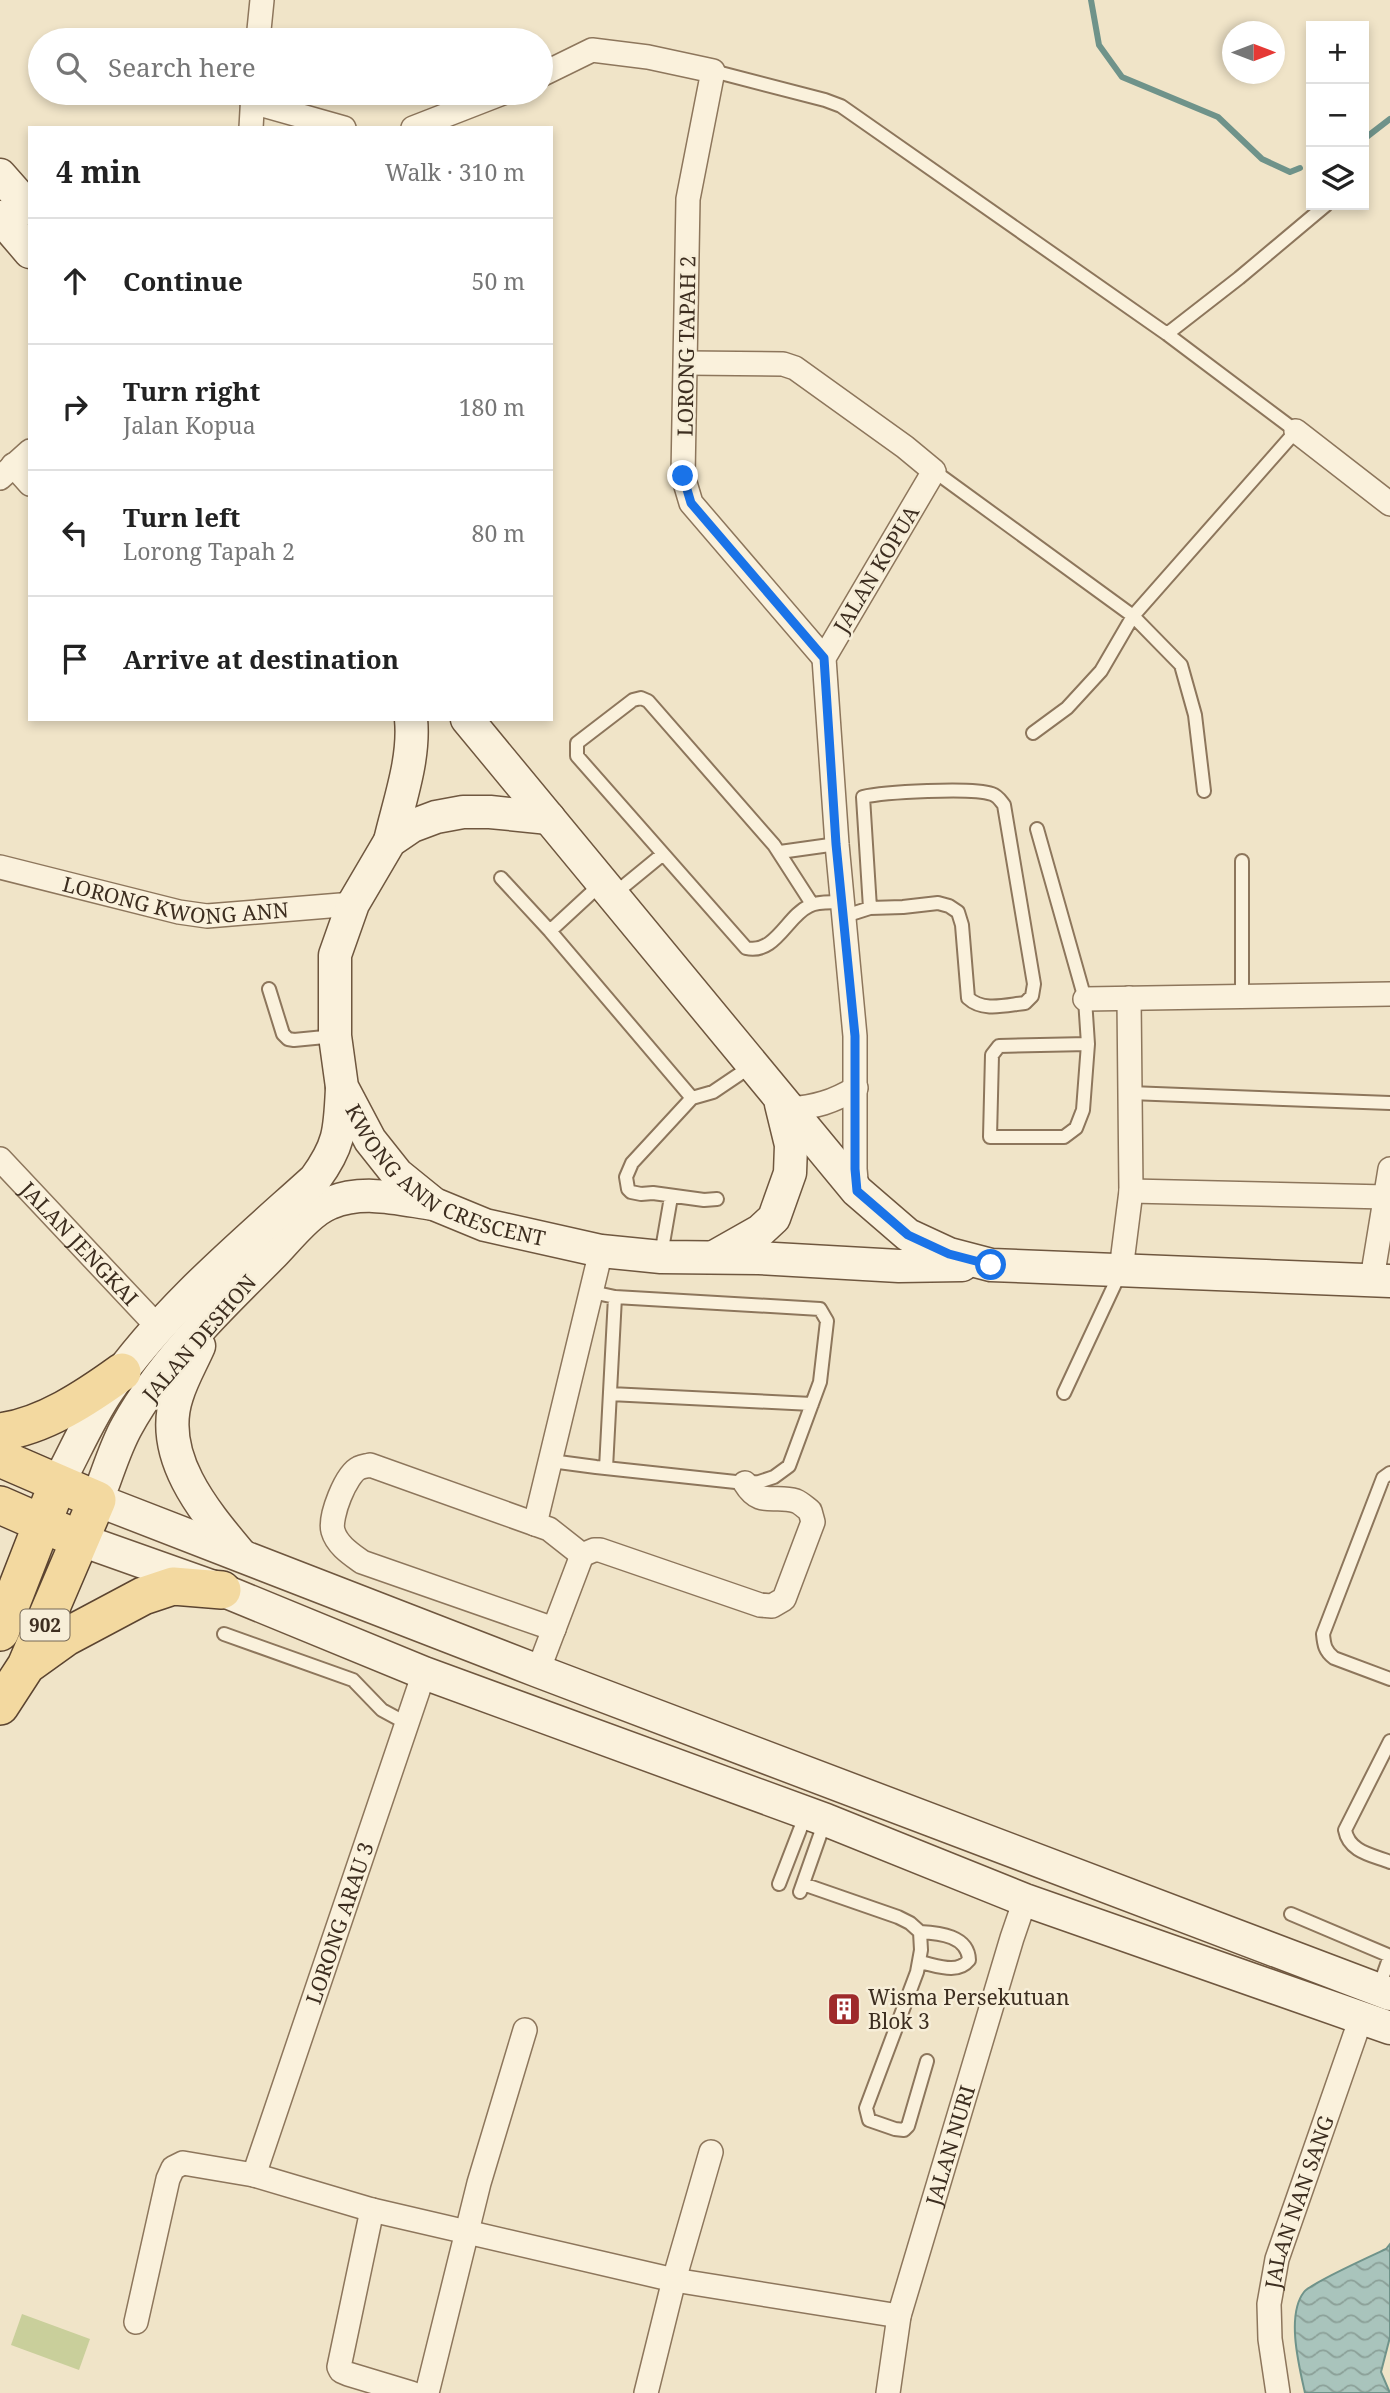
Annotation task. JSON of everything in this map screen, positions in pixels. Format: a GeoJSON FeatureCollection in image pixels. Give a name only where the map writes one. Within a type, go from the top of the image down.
{"type":"FeatureCollection","features":[{"type":"Feature","properties":{"kind":"main road"},"geometry":{"type":"LineString","coordinates":[[0,175],[28,207]]}},
{"type":"Feature","properties":{"kind":"main road"},"geometry":{"type":"LineString","coordinates":[[0,218],[28,250]]}},
{"type":"Feature","properties":{"kind":"main road"},"geometry":{"type":"LineString","coordinates":[[390,841],[406,774],[411,721]]}},
{"type":"Feature","properties":{"kind":"main road"},"geometry":{"type":"LineString","coordinates":[[469,721],[857,1191],[908,1235],[949,1254],[991,1265],[1381,1280]]}},
{"type":"Feature","properties":{"kind":"main road","name":"KWONG ANN CRESCENT"},"geometry":{"type":"LineString","coordinates":[[549,818],[490,812],[463,813],[436,817],[412,826],[390,841],[353,904],[335,955],[335,1036],[342,1087],[370,1140],[397,1174],[434,1204],[485,1225],[601,1251],[710,1259],[759,1258],[899,1266],[991,1265]]}},
{"type":"Feature","properties":{"kind":"main road","name":"JALAN DESHON"},"geometry":{"type":"LineString","coordinates":[[0,1632],[58,1483],[107,1392],[158,1327],[213,1272],[315,1179],[327,1163],[340,1132],[342,1087]]}},
{"type":"Feature","properties":{"kind":"main road"},"geometry":{"type":"LineString","coordinates":[[710,1259],[760,1231],[774,1218],[778,1210],[790,1173],[791,1145],[784,1103]]}},
{"type":"Feature","properties":{"kind":"main road","name":"JALAN DESHON"},"geometry":{"type":"LineString","coordinates":[[0,1706],[26,1665],[81,1540],[126,1427],[159,1377],[215,1313],[327,1203],[354,1196],[377,1195],[434,1204]]}},
{"type":"Feature","properties":{"kind":"main road"},"geometry":{"type":"LineString","coordinates":[[215,1313],[177,1396],[172,1422],[176,1453],[184,1477],[241,1555]]}},
{"type":"Feature","properties":{"kind":"main road"},"geometry":{"type":"LineString","coordinates":[[0,1432],[16,1430],[71,1406],[122,1372]]}},
{"type":"Feature","properties":{"kind":"main road"},"geometry":{"type":"LineString","coordinates":[[0,1458],[97,1500],[538,1671],[1384,1992]]}},
{"type":"Feature","properties":{"kind":"main road"},"geometry":{"type":"LineString","coordinates":[[0,1505],[42,1525],[222,1590],[424,1673],[816,1817],[1025,1900],[1376,2023]]}},
{"type":"Feature","properties":{"kind":"main road"},"geometry":{"type":"LineString","coordinates":[[26,1665],[66,1637],[143,1596],[173,1586],[222,1590]]}},
{"type":"Feature","properties":{"kind":"street"},"geometry":{"type":"LineString","coordinates":[[259,28],[262,0]]}},
{"type":"Feature","properties":{"kind":"street"},"geometry":{"type":"LineString","coordinates":[[553,69],[592,50],[648,57],[713,71]]}},
{"type":"Feature","properties":{"kind":"street","name":"LORONG TAPAH 2"},"geometry":{"type":"LineString","coordinates":[[713,71],[688,199],[683,476],[691,503],[824,658]]}},
{"type":"Feature","properties":{"kind":"street"},"geometry":{"type":"LineString","coordinates":[[251,126],[252,105]]}},
{"type":"Feature","properties":{"kind":"street"},"geometry":{"type":"LineString","coordinates":[[276,105],[338,126]]}},
{"type":"Feature","properties":{"kind":"street"},"geometry":{"type":"LineString","coordinates":[[418,126],[472,105]]}},
{"type":"Feature","properties":{"kind":"street"},"geometry":{"type":"LineString","coordinates":[[686,363],[782,364],[795,368],[934,471]]}},
{"type":"Feature","properties":{"kind":"street"},"geometry":{"type":"LineString","coordinates":[[1296,431],[1390,504]]}},
{"type":"Feature","properties":{"kind":"street"},"geometry":{"type":"LineString","coordinates":[[14,465],[28,482]]}},
{"type":"Feature","properties":{"kind":"street","name":"JALAN KOPUA"},"geometry":{"type":"LineString","coordinates":[[857,1191],[855,1036],[836,844],[824,658],[934,471]]}},
{"type":"Feature","properties":{"kind":"street","name":"LORONG KWONG ANN"},"geometry":{"type":"LineString","coordinates":[[0,867],[179,912],[207,916],[353,904]]}},
{"type":"Feature","properties":{"kind":"street"},"geometry":{"type":"LineString","coordinates":[[1085,999],[1390,994]]}},
{"type":"Feature","properties":{"kind":"street"},"geometry":{"type":"LineString","coordinates":[[1121,1270],[1131,1191],[1129,998]]}},
{"type":"Feature","properties":{"kind":"street"},"geometry":{"type":"LineString","coordinates":[[784,1103],[816,1107],[836,1100],[856,1088]]}},
{"type":"Feature","properties":{"kind":"street","name":"JALAN JENGKAI"},"geometry":{"type":"LineString","coordinates":[[0,1159],[158,1327]]}},
{"type":"Feature","properties":{"kind":"street"},"geometry":{"type":"LineString","coordinates":[[1131,1191],[1388,1186],[1381,1280]]}},
{"type":"Feature","properties":{"kind":"street"},"geometry":{"type":"LineString","coordinates":[[535,1524],[601,1251]]}},
{"type":"Feature","properties":{"kind":"street"},"geometry":{"type":"LineString","coordinates":[[554,1629],[362,1562],[342,1547],[333,1531],[332,1518],[346,1481],[358,1468],[370,1465],[549,1529],[582,1555]]}},
{"type":"Feature","properties":{"kind":"street"},"geometry":{"type":"LineString","coordinates":[[538,1671],[582,1555],[594,1550],[760,1605],[772,1606],[785,1599],[813,1522],[810,1511],[796,1501],[761,1498],[750,1492],[745,1483]]}},
{"type":"Feature","properties":{"kind":"street","name":"LORONG ARAU 3"},"geometry":{"type":"LineString","coordinates":[[254,2175],[424,1673]]}},
{"type":"Feature","properties":{"kind":"street","name":"JALAN NURI"},"geometry":{"type":"LineString","coordinates":[[888,2393],[899,2316],[1025,1900]]}},
{"type":"Feature","properties":{"kind":"street","name":"JALAN NAN SANG"},"geometry":{"type":"LineString","coordinates":[[1278,2393],[1270,2339],[1269,2304],[1277,2259],[1376,2023]]}},
{"type":"Feature","properties":{"kind":"street"},"geometry":{"type":"LineString","coordinates":[[424,2393],[428,2389],[466,2233],[525,2030]]}},
{"type":"Feature","properties":{"kind":"street"},"geometry":{"type":"LineString","coordinates":[[646,2393],[674,2280],[711,2152]]}},
{"type":"Feature","properties":{"kind":"street"},"geometry":{"type":"LineString","coordinates":[[136,2322],[168,2179],[173,2168],[183,2163],[254,2175],[372,2210],[674,2280],[899,2316]]}},
{"type":"Feature","properties":{"kind":"street"},"geometry":{"type":"LineString","coordinates":[[372,2210],[339,2367],[348,2374],[411,2393]]}},
{"type":"Feature","properties":{"kind":"lane"},"geometry":{"type":"LineString","coordinates":[[713,71],[841,106],[1167,334],[1296,431],[1133,616],[1101,671],[1067,708],[1033,733]]}},
{"type":"Feature","properties":{"kind":"lane"},"geometry":{"type":"LineString","coordinates":[[1167,334],[1320,210]]}},
{"type":"Feature","properties":{"kind":"lane"},"geometry":{"type":"LineString","coordinates":[[934,471],[1133,616],[1181,665],[1195,716],[1204,791]]}},
{"type":"Feature","properties":{"kind":"lane"},"geometry":{"type":"LineString","coordinates":[[812,904],[780,852],[648,701],[633,699],[577,743],[577,756],[746,948],[757,949],[769,943],[804,908],[812,904],[843,909],[903,907],[938,903],[958,912],[962,925],[968,998],[975,1004],[993,1007],[1025,1003],[1032,996],[1034,984],[1004,805],[997,796],[963,790],[863,797],[870,908]]}},
{"type":"Feature","properties":{"kind":"lane"},"geometry":{"type":"LineString","coordinates":[[1037,829],[1085,999],[1088,1044],[1083,1110],[1076,1128],[1064,1137],[990,1136],[992,1055],[999,1046],[1088,1044]]}},
{"type":"Feature","properties":{"kind":"lane"},"geometry":{"type":"LineString","coordinates":[[780,852],[836,844]]}},
{"type":"Feature","properties":{"kind":"lane"},"geometry":{"type":"LineString","coordinates":[[550,930],[663,854]]}},
{"type":"Feature","properties":{"kind":"lane"},"geometry":{"type":"LineString","coordinates":[[1242,861],[1242,996]]}},
{"type":"Feature","properties":{"kind":"lane"},"geometry":{"type":"LineString","coordinates":[[501,877],[550,930],[692,1098]]}},
{"type":"Feature","properties":{"kind":"lane"},"geometry":{"type":"LineString","coordinates":[[269,989],[288,1039],[335,1036]]}},
{"type":"Feature","properties":{"kind":"lane"},"geometry":{"type":"LineString","coordinates":[[717,1199],[631,1192],[626,1177],[632,1163],[692,1098],[713,1092],[753,1065]]}},
{"type":"Feature","properties":{"kind":"lane"},"geometry":{"type":"LineString","coordinates":[[1130,1093],[1390,1103]]}},
{"type":"Feature","properties":{"kind":"lane"},"geometry":{"type":"LineString","coordinates":[[661,1256],[671,1197]]}},
{"type":"Feature","properties":{"kind":"lane"},"geometry":{"type":"LineString","coordinates":[[1064,1393],[1121,1270]]}},
{"type":"Feature","properties":{"kind":"lane"},"geometry":{"type":"LineString","coordinates":[[551,1461],[745,1483],[759,1482],[774,1477],[789,1466],[820,1382],[827,1321],[820,1309],[615,1297],[592,1292]]}},
{"type":"Feature","properties":{"kind":"lane"},"geometry":{"type":"LineString","coordinates":[[606,1468],[615,1297]]}},
{"type":"Feature","properties":{"kind":"lane"},"geometry":{"type":"LineString","coordinates":[[610,1394],[812,1404]]}},
{"type":"Feature","properties":{"kind":"lane"},"geometry":{"type":"LineString","coordinates":[[1390,1473],[1384,1478],[1323,1634],[1328,1654],[1390,1679]]}},
{"type":"Feature","properties":{"kind":"lane"},"geometry":{"type":"LineString","coordinates":[[224,1634],[353,1679],[382,1710],[406,1723]]}},
{"type":"Feature","properties":{"kind":"lane"},"geometry":{"type":"LineString","coordinates":[[1390,1741],[1345,1830],[1347,1840],[1356,1849],[1390,1862]]}},
{"type":"Feature","properties":{"kind":"lane"},"geometry":{"type":"LineString","coordinates":[[779,1884],[816,1817]]}},
{"type":"Feature","properties":{"kind":"lane"},"geometry":{"type":"LineString","coordinates":[[816,1817],[802,1888],[898,1917],[920,1932],[937,1933],[961,1942],[969,1950],[970,1960],[957,1969],[919,1962]]}},
{"type":"Feature","properties":{"kind":"lane"},"geometry":{"type":"LineString","coordinates":[[1291,1914],[1390,1956],[1384,1992]]}},
{"type":"Feature","properties":{"kind":"lane"},"geometry":{"type":"LineString","coordinates":[[920,1932],[919,1962],[866,2108],[869,2120],[895,2129],[904,2130],[908,2126],[927,2061]]}},
{"type":"Feature","properties":{"kind":"green space"},"geometry":{"type":"Polygon","coordinates":[[[22,2314],[90,2339],[79,2370],[11,2345],[22,2314]]]}},
{"type":"Feature","properties":{"kind":"water"},"geometry":{"type":"Polygon","coordinates":[[[1390,2244],[1390,2337],[1381,2372],[1390,2393],[1305,2393],[1297,2355],[1295,2327],[1299,2302],[1304,2292],[1329,2276],[1386,2249],[1390,2244]]]}},
{"type":"Feature","properties":{"kind":"waterway"},"geometry":{"type":"LineString","coordinates":[[1091,0],[1099,45],[1122,77],[1218,117],[1262,159],[1290,172],[1300,168]]}},
{"type":"Feature","properties":{"kind":"waterway"},"geometry":{"type":"LineString","coordinates":[[1369,135],[1390,119]]}},
{"type":"Feature","properties":{"kind":"place","name":"Wisma Persekutuan Blok 3"},"geometry":{"type":"Point","coordinates":[844,2009]}},
{"type":"Feature","properties":{"kind":"route"},"geometry":{"type":"LineString","coordinates":[[683,476],[691,503],[824,658],[836,844],[855,1036],[857,1191],[908,1235],[949,1254],[991,1265]]}}]}
